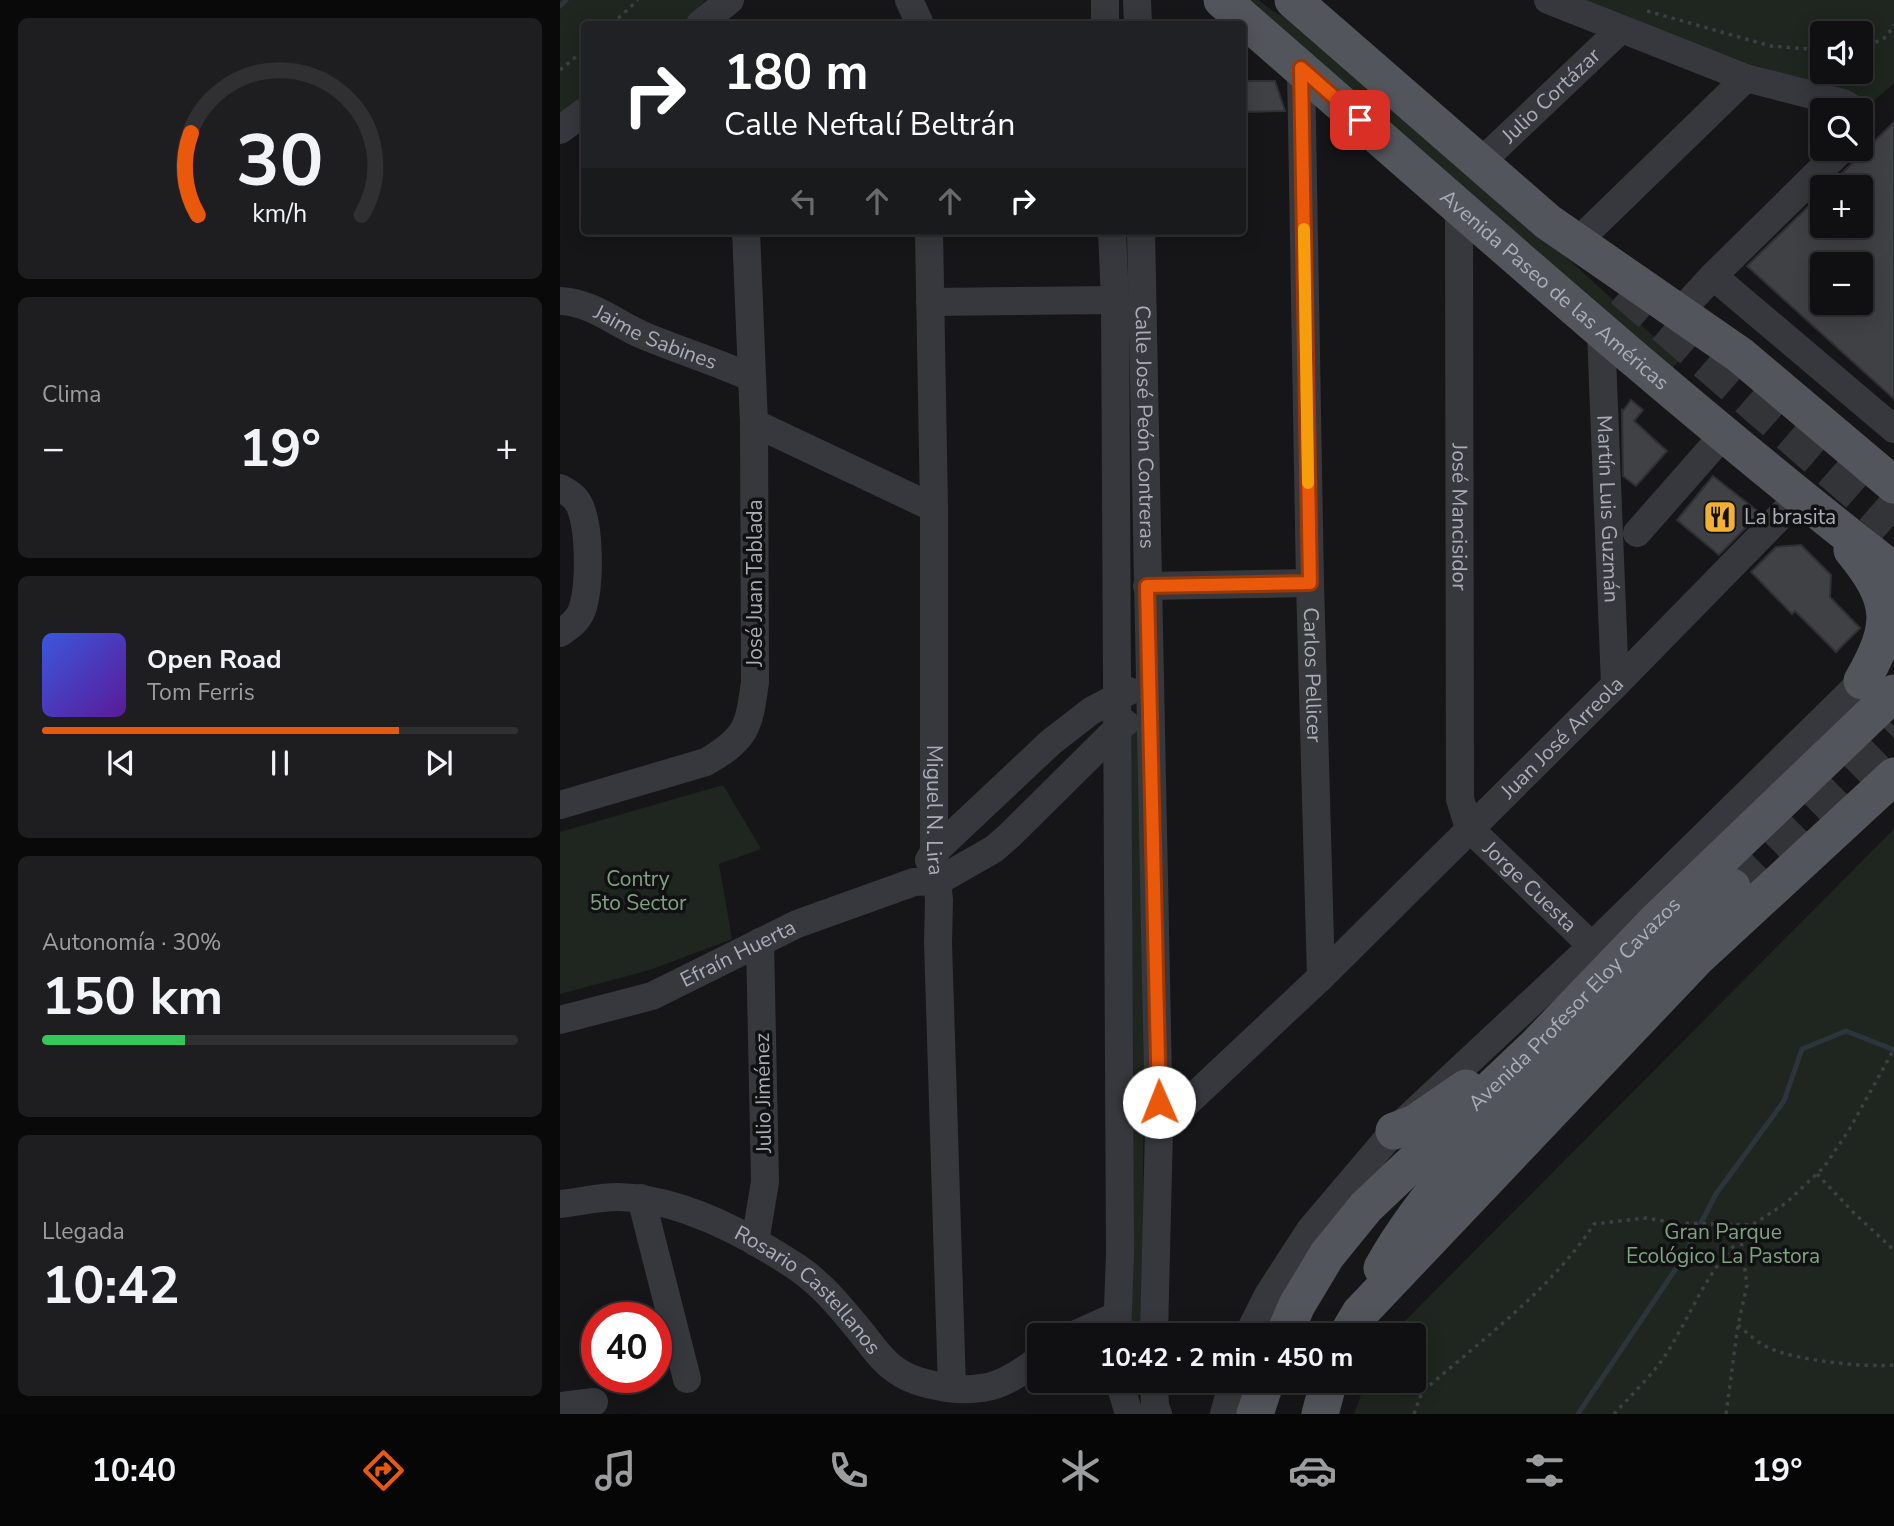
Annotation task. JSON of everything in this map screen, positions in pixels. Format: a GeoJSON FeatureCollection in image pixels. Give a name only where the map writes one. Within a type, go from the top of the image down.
{"type":"FeatureCollection","features":[{"type":"Feature","properties":{"kind":"main road","name":"Avenida Paseo de las Américas"},"geometry":{"type":"LineString","coordinates":[[1222,0],[1601,332],[1809,505],[1893,553]]}},
{"type":"Feature","properties":{"kind":"main road"},"geometry":{"type":"LineString","coordinates":[[1293,0],[1548,222],[1740,355],[1894,485]]}},
{"type":"Feature","properties":{"kind":"main road"},"geometry":{"type":"LineString","coordinates":[[1720,431],[1723,427],[1736,431],[1771,453],[1893,553]]}},
{"type":"Feature","properties":{"kind":"main road"},"geometry":{"type":"LineString","coordinates":[[1851,448],[1894,476]]}},
{"type":"Feature","properties":{"kind":"main road"},"geometry":{"type":"LineString","coordinates":[[1809,505],[1869,571],[1882,596],[1887,612],[1878,687]]}},
{"type":"Feature","properties":{"kind":"main road"},"geometry":{"type":"LineString","coordinates":[[1878,687],[1894,656]]}},
{"type":"Feature","properties":{"kind":"main road","name":"Avenida Profesor Eloy Cavazos"},"geometry":{"type":"LineString","coordinates":[[1289,1323],[1327,1255],[1366,1207],[1536,1046],[1878,687]]}},
{"type":"Feature","properties":{"kind":"main road"},"geometry":{"type":"LineString","coordinates":[[1354,1323],[1696,959],[1894,776]]}},
{"type":"Feature","properties":{"kind":"main road"},"geometry":{"type":"LineString","coordinates":[[1588,1075],[1670,1019],[1894,796]]}},
{"type":"Feature","properties":{"kind":"main road"},"geometry":{"type":"LineString","coordinates":[[1354,1323],[1406,1228],[1467,1153],[1732,887]]}},
{"type":"Feature","properties":{"kind":"main road"},"geometry":{"type":"LineString","coordinates":[[1394,1131],[1415,1123],[1479,1079],[1536,1046]]}},
{"type":"Feature","properties":{"kind":"main road"},"geometry":{"type":"LineString","coordinates":[[1255,1414],[1262,1393]]}},
{"type":"Feature","properties":{"kind":"main road"},"geometry":{"type":"LineString","coordinates":[[1320,1414],[1326,1393]]}},
{"type":"Feature","properties":{"kind":"street"},"geometry":{"type":"LineString","coordinates":[[704,21],[730,0]]}},
{"type":"Feature","properties":{"kind":"street"},"geometry":{"type":"LineString","coordinates":[[736,0],[737,21]]}},
{"type":"Feature","properties":{"kind":"street"},"geometry":{"type":"LineString","coordinates":[[909,0],[919,21]]}},
{"type":"Feature","properties":{"kind":"street"},"geometry":{"type":"LineString","coordinates":[[1105,0],[1105,21]]}},
{"type":"Feature","properties":{"kind":"street"},"geometry":{"type":"LineString","coordinates":[[1138,0],[1138,21]]}},
{"type":"Feature","properties":{"kind":"street"},"geometry":{"type":"LineString","coordinates":[[1548,0],[1746,78],[1824,98]]}},
{"type":"Feature","properties":{"kind":"street","name":"Julio Cortázar"},"geometry":{"type":"LineString","coordinates":[[1480,163],[1621,29]]}},
{"type":"Feature","properties":{"kind":"street","name":"Carlos Pellicer"},"geometry":{"type":"LineString","coordinates":[[1301,68],[1310,583],[1321,977]]}},
{"type":"Feature","properties":{"kind":"street"},"geometry":{"type":"LineString","coordinates":[[1577,242],[1746,78]]}},
{"type":"Feature","properties":{"kind":"street"},"geometry":{"type":"LineString","coordinates":[[560,130],[581,114]]}},
{"type":"Feature","properties":{"kind":"street"},"geometry":{"type":"LineString","coordinates":[[1679,313],[1830,161]]}},
{"type":"Feature","properties":{"kind":"street","name":"José Mancisidor"},"geometry":{"type":"LineString","coordinates":[[1458,205],[1460,800],[1469,828]]}},
{"type":"Feature","properties":{"kind":"street","name":"José Juan Tablada"},"geometry":{"type":"LineString","coordinates":[[560,804],[706,762],[743,735],[751,714],[755,681],[754,423],[746,235]]}},
{"type":"Feature","properties":{"kind":"street","name":"Miguel N. Lira"},"geometry":{"type":"LineString","coordinates":[[929,235],[934,508],[934,852]]}},
{"type":"Feature","properties":{"kind":"street","name":"Calle José Peón Contreras"},"geometry":{"type":"LineString","coordinates":[[1112,235],[1115,300],[1121,1254],[1117,1323]]}},
{"type":"Feature","properties":{"kind":"street","name":"Calle José Peón Contreras"},"geometry":{"type":"LineString","coordinates":[[1141,235],[1159,1129],[1154,1323]]}},
{"type":"Feature","properties":{"kind":"street"},"geometry":{"type":"LineString","coordinates":[[1713,276],[1894,429]]}},
{"type":"Feature","properties":{"kind":"street"},"geometry":{"type":"LineString","coordinates":[[930,302],[1115,300]]}},
{"type":"Feature","properties":{"kind":"street","name":"Jaime Sabines"},"geometry":{"type":"LineString","coordinates":[[560,301],[596,310],[640,333],[752,378]]}},
{"type":"Feature","properties":{"kind":"street"},"geometry":{"type":"LineString","coordinates":[[1740,355],[1766,321]]}},
{"type":"Feature","properties":{"kind":"street","name":"Martín Luis Guzmán"},"geometry":{"type":"LineString","coordinates":[[1601,332],[1615,685]]}},
{"type":"Feature","properties":{"kind":"street"},"geometry":{"type":"LineString","coordinates":[[1851,448],[1869,408]]}},
{"type":"Feature","properties":{"kind":"street"},"geometry":{"type":"LineString","coordinates":[[754,423],[934,508]]}},
{"type":"Feature","properties":{"kind":"street"},"geometry":{"type":"LineString","coordinates":[[1637,533],[1720,431]]}},
{"type":"Feature","properties":{"kind":"street"},"geometry":{"type":"LineString","coordinates":[[560,488],[577,500],[582,512],[586,538],[587,586],[582,611],[572,626],[560,633]]}},
{"type":"Feature","properties":{"kind":"street","name":"Juan José Arreola"},"geometry":{"type":"LineString","coordinates":[[1321,977],[1615,685],[1809,505]]}},
{"type":"Feature","properties":{"kind":"street"},"geometry":{"type":"LineString","coordinates":[[1147,586],[1310,583]]}},
{"type":"Feature","properties":{"kind":"street"},"geometry":{"type":"LineString","coordinates":[[1254,1323],[1268,1294],[1310,1230],[1394,1131],[1592,946],[1878,687]]}},
{"type":"Feature","properties":{"kind":"street"},"geometry":{"type":"LineString","coordinates":[[926,882],[934,852],[1051,742],[1091,711],[1116,696],[1151,694]]}},
{"type":"Feature","properties":{"kind":"street","name":"Efraín Huerta"},"geometry":{"type":"LineString","coordinates":[[560,1020],[652,996],[797,924],[926,882],[1002,842],[1151,694]]}},
{"type":"Feature","properties":{"kind":"street","name":"Jorge Cuesta"},"geometry":{"type":"LineString","coordinates":[[1469,828],[1592,946]]}},
{"type":"Feature","properties":{"kind":"street","name":"Miguel N. Lira"},"geometry":{"type":"LineString","coordinates":[[926,882],[938,957],[952,1388]]}},
{"type":"Feature","properties":{"kind":"street","name":"Julio Jiménez"},"geometry":{"type":"LineString","coordinates":[[755,1242],[765,1182],[760,942]]}},
{"type":"Feature","properties":{"kind":"street"},"geometry":{"type":"LineString","coordinates":[[1159,1129],[1321,977]]}},
{"type":"Feature","properties":{"kind":"street","name":"Rosario Castellanos"},"geometry":{"type":"LineString","coordinates":[[560,1205],[615,1197],[657,1200],[693,1212],[755,1242],[799,1269],[826,1291],[892,1367],[919,1381],[952,1388],[992,1387],[1007,1382],[1027,1368]]}},
{"type":"Feature","properties":{"kind":"street"},"geometry":{"type":"LineString","coordinates":[[641,1198],[687,1380]]}},
{"type":"Feature","properties":{"kind":"street"},"geometry":{"type":"LineString","coordinates":[[1155,1393],[1158,1414]]}},
{"type":"Feature","properties":{"kind":"street"},"geometry":{"type":"LineString","coordinates":[[1224,1414],[1230,1393]]}},
{"type":"Feature","properties":{"kind":"street"},"geometry":{"type":"LineString","coordinates":[[560,1406],[594,1402]]}},
{"type":"Feature","properties":{"kind":"path"},"geometry":{"type":"LineString","coordinates":[[615,21],[638,0]]}},
{"type":"Feature","properties":{"kind":"path"},"geometry":{"type":"LineString","coordinates":[[1647,11],[1771,46],[1810,49]]}},
{"type":"Feature","properties":{"kind":"path"},"geometry":{"type":"LineString","coordinates":[[1873,44],[1886,37],[1894,25]]}},
{"type":"Feature","properties":{"kind":"path"},"geometry":{"type":"LineString","coordinates":[[560,70],[581,52]]}},
{"type":"Feature","properties":{"kind":"path"},"geometry":{"type":"LineString","coordinates":[[1614,1414],[1647,1379],[1669,1350],[1726,1252],[1752,1225],[1786,1203],[1817,1174],[1849,1130],[1894,1049]]}},
{"type":"Feature","properties":{"kind":"path"},"geometry":{"type":"LineString","coordinates":[[1817,1174],[1894,1250]]}},
{"type":"Feature","properties":{"kind":"path"},"geometry":{"type":"LineString","coordinates":[[1414,1414],[1422,1392],[1537,1291],[1578,1248],[1594,1224],[1646,1218],[1688,1223],[1752,1225]]}},
{"type":"Feature","properties":{"kind":"path"},"geometry":{"type":"LineString","coordinates":[[1726,1414],[1738,1325],[1747,1285],[1741,1239]]}},
{"type":"Feature","properties":{"kind":"path"},"geometry":{"type":"LineString","coordinates":[[1738,1325],[1771,1349],[1813,1359],[1873,1367],[1894,1365]]}},
{"type":"Feature","properties":{"kind":"green space"},"geometry":{"type":"Polygon","coordinates":[[[560,0],[706,0],[684,21],[581,21],[581,101],[560,117],[560,0]]]}},
{"type":"Feature","properties":{"kind":"green space"},"geometry":{"type":"Polygon","coordinates":[[[1237,0],[1259,0],[1271,10],[1301,26],[1437,141],[1680,360],[1672,368],[1237,0]]]}},
{"type":"Feature","properties":{"kind":"green space"},"geometry":{"type":"Polygon","coordinates":[[[1581,0],[1894,0],[1894,83],[1874,101],[1873,98],[1864,98],[1817,84],[1873,84],[1873,21],[1810,21],[1810,82],[1747,63],[1581,0]]]}},
{"type":"Feature","properties":{"kind":"green space"},"geometry":{"type":"Polygon","coordinates":[[[1144,724],[1143,1323],[1131,1323],[1130,725],[1144,724]]]}},
{"type":"Feature","properties":{"kind":"green space","name":"Contry 5to Sector"},"geometry":{"type":"Polygon","coordinates":[[[723,785],[761,849],[719,864],[732,939],[650,970],[560,994],[560,832],[723,785]]]}},
{"type":"Feature","properties":{"kind":"green space","name":"Gran Parque Ecológico La Pastora"},"geometry":{"type":"Polygon","coordinates":[[[1894,829],[1894,1414],[1354,1414],[1362,1393],[1426,1393],[1426,1323],[1403,1323],[1894,829]]]}},
{"type":"Feature","properties":{"kind":"building"},"geometry":{"type":"Polygon","coordinates":[[[1246,81],[1275,81],[1285,111],[1246,112],[1246,81]]]}},
{"type":"Feature","properties":{"kind":"building"},"geometry":{"type":"Polygon","coordinates":[[[1894,122],[1894,399],[1747,266],[1810,205],[1810,238],[1873,238],[1873,175],[1840,175],[1854,161],[1873,161],[1873,143],[1894,122]]]}},
{"type":"Feature","properties":{"kind":"building"},"geometry":{"type":"Polygon","coordinates":[[[1631,400],[1643,410],[1634,421],[1667,451],[1636,486],[1623,476],[1622,410],[1631,400]]]}},
{"type":"Feature","properties":{"kind":"building","name":"La brasita"},"geometry":{"type":"Polygon","coordinates":[[[1713,476],[1760,513],[1719,555],[1677,520],[1713,476]]]}},
{"type":"Feature","properties":{"kind":"building"},"geometry":{"type":"Polygon","coordinates":[[[1801,545],[1831,575],[1830,597],[1860,628],[1836,652],[1795,611],[1792,614],[1751,572],[1776,547],[1801,545]]]}},
{"type":"Feature","properties":{"kind":"waterway"},"geometry":{"type":"LineString","coordinates":[[560,6],[566,0]]}},
{"type":"Feature","properties":{"kind":"waterway"},"geometry":{"type":"LineString","coordinates":[[1578,1414],[1683,1258],[1716,1194],[1784,1101],[1802,1049],[1846,1031],[1894,1050]]}},
{"type":"Feature","properties":{"kind":"tunnel"},"geometry":{"type":"LineString","coordinates":[[1623,289],[1894,525]]}},
{"type":"Feature","properties":{"kind":"tunnel"},"geometry":{"type":"LineString","coordinates":[[1732,887],[1894,726]]}},
{"type":"Feature","properties":{"kind":"slow traffic"},"geometry":{"type":"LineString","coordinates":[[1304,229],[1308,483]]}},
{"type":"Feature","properties":{"kind":"place","name":"La brasita"},"geometry":{"type":"Point","coordinates":[1720,517]}},
{"type":"Feature","properties":{"kind":"route"},"geometry":{"type":"LineString","coordinates":[[1159,1102],[1147,586],[1310,583],[1301,68],[1360,120]]}}]}
